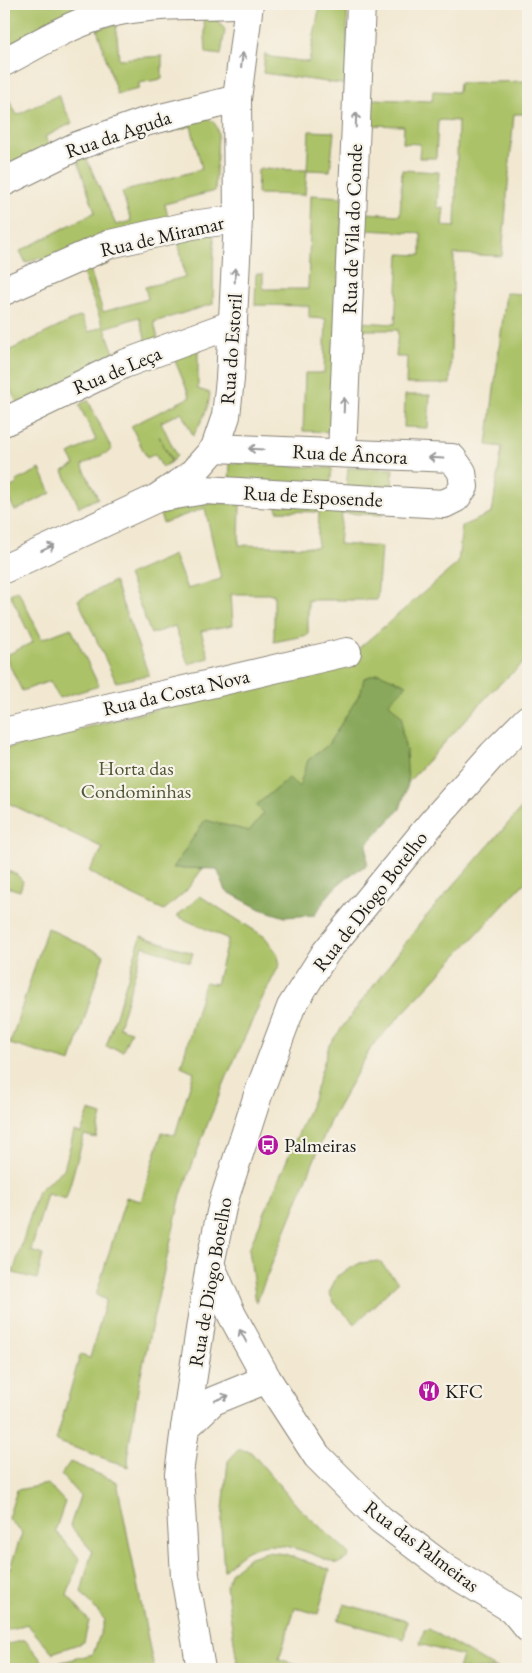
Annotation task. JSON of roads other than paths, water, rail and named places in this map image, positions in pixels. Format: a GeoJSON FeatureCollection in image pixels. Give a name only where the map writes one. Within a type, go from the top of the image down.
{"type":"FeatureCollection","features":[{"type":"Feature","properties":{"kind":"street"},"geometry":{"type":"LineString","coordinates":[[4,62],[78,24],[100,15],[133,8],[232,4]]}},
{"type":"Feature","properties":{"kind":"street","name":"Rua do Estoril"},"geometry":{"type":"LineString","coordinates":[[4,569],[157,498],[191,474],[215,448],[226,416],[230,379],[238,220],[238,99],[250,4]]}},
{"type":"Feature","properties":{"kind":"street","name":"Rua de Vila do Conde"},"geometry":{"type":"LineString","coordinates":[[342,453],[361,4]]}},
{"type":"Feature","properties":{"kind":"street","name":"Rua da Aguda"},"geometry":{"type":"LineString","coordinates":[[4,182],[77,146],[145,122],[238,99]]}},
{"type":"Feature","properties":{"kind":"street","name":"Rua de Miramar"},"geometry":{"type":"LineString","coordinates":[[4,291],[110,244],[192,225],[238,220]]}},
{"type":"Feature","properties":{"kind":"street","name":"Rua de Leça"},"geometry":{"type":"LineString","coordinates":[[4,422],[124,364],[233,324]]}},
{"type":"Feature","properties":{"kind":"street","name":"Rua de Âncora"},"geometry":{"type":"LineString","coordinates":[[215,448],[452,458],[462,472],[464,488]]}},
{"type":"Feature","properties":{"kind":"street","name":"Rua de Esposende"},"geometry":{"type":"LineString","coordinates":[[157,498],[205,490],[444,504],[456,498],[464,488]]}},
{"type":"Feature","properties":{"kind":"street","name":"Rua da Costa Nova"},"geometry":{"type":"LineString","coordinates":[[4,732],[348,652]]}},
{"type":"Feature","properties":{"kind":"street","name":"Rua de Diogo Botelho"},"geometry":{"type":"LineString","coordinates":[[201,1669],[185,1576],[179,1474],[210,1264],[222,1203],[258,1095],[291,1006],[326,952],[430,825],[528,718]]}},
{"type":"Feature","properties":{"kind":"street","name":"Rua das Palmeiras"},"geometry":{"type":"LineString","coordinates":[[210,1264],[232,1315],[267,1379],[317,1456],[380,1519],[446,1569],[523,1617]]}},
{"type":"Feature","properties":{"kind":"street"},"geometry":{"type":"LineString","coordinates":[[185,1428],[214,1400],[267,1379]]}},
{"type":"Feature","properties":{"kind":"place","name":"Palmeiras"},"geometry":{"type":"Point","coordinates":[268,1145]}},
{"type":"Feature","properties":{"kind":"place","name":"KFC"},"geometry":{"type":"Point","coordinates":[429,1391]}},
{"type":"Feature","properties":{"kind":"park label","name":"Horta das Condominhas"},"geometry":{"type":"Point","coordinates":[136,780]}}]}
